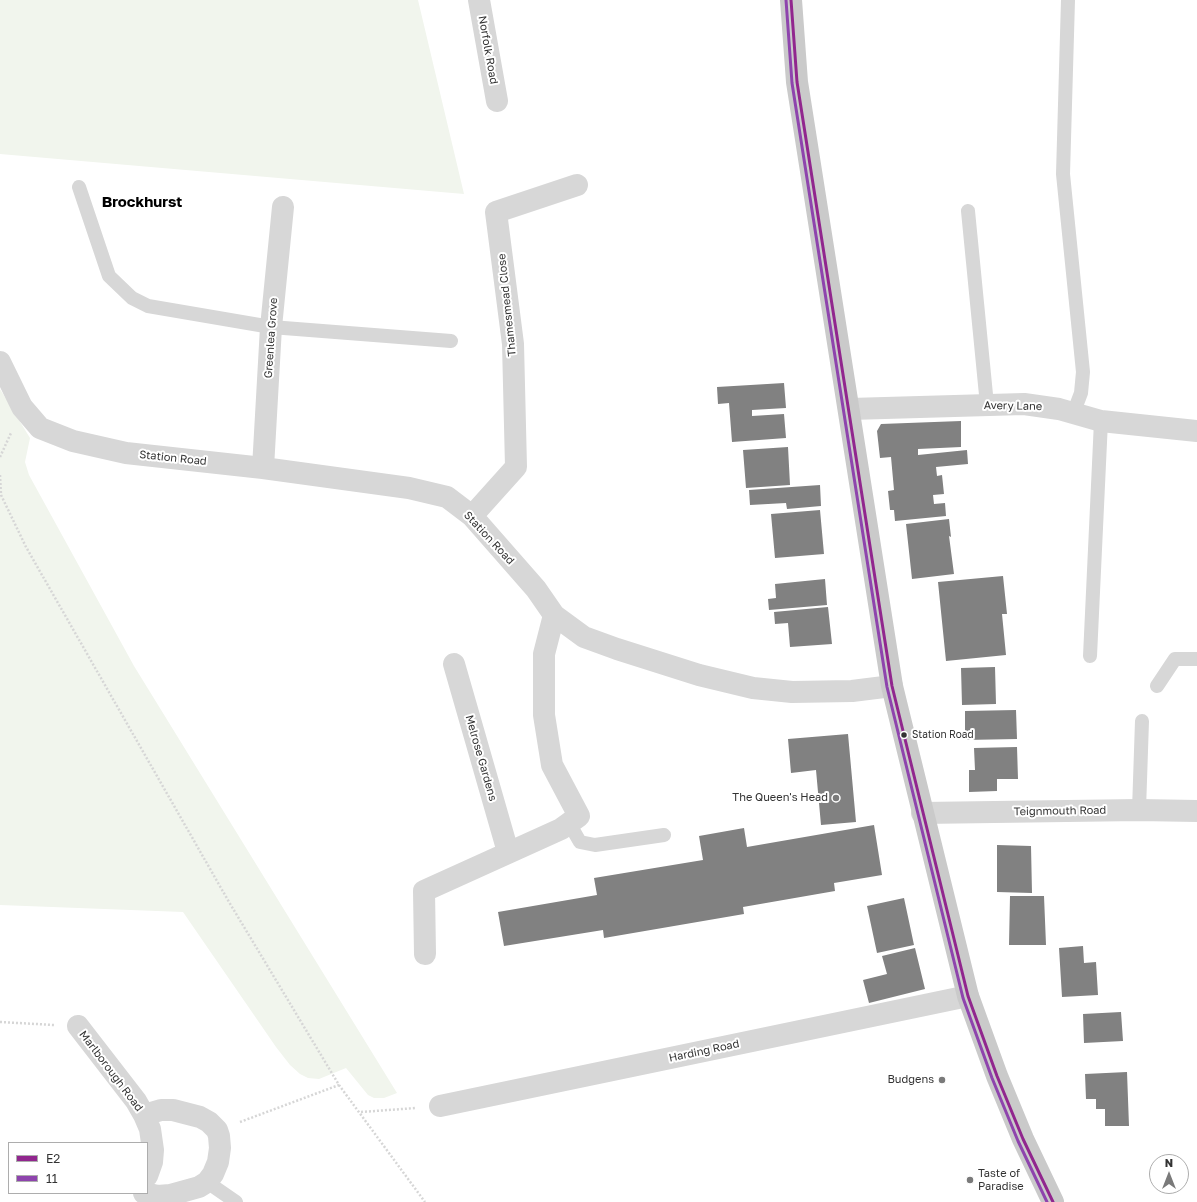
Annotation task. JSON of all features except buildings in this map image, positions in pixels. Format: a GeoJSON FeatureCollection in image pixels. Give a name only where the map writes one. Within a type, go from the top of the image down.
{"type":"FeatureCollection","features":[{"type":"Feature","properties":{"kind":"main road"},"geometry":{"type":"LineString","coordinates":[[791,0],[797,82],[850,409],[892,686],[968,996],[997,1076],[1023,1139],[1053,1202]]}},
{"type":"Feature","properties":{"kind":"street","name":"Norfolk Road"},"geometry":{"type":"LineString","coordinates":[[479,0],[497,101]]}},
{"type":"Feature","properties":{"kind":"street","name":"Thamesmead Close"},"geometry":{"type":"LineString","coordinates":[[472,516],[516,467],[513,344],[496,212],[578,185]]}},
{"type":"Feature","properties":{"kind":"street","name":"Greenlea Grove"},"geometry":{"type":"LineString","coordinates":[[263,468],[271,327],[283,207]]}},
{"type":"Feature","properties":{"kind":"street","name":"Station Road"},"geometry":{"type":"LineString","coordinates":[[0,362],[22,407],[40,428],[73,441],[126,453],[263,468],[409,488],[447,497],[472,516],[536,589],[554,615],[584,637],[699,675],[753,688],[792,692],[852,691],[892,686]]}},
{"type":"Feature","properties":{"kind":"street","name":"Avery Lane"},"geometry":{"type":"LineString","coordinates":[[850,409],[987,405],[1041,406],[1101,421],[1197,431]]}},
{"type":"Feature","properties":{"kind":"street"},"geometry":{"type":"LineString","coordinates":[[425,954],[424,891],[561,829],[579,816],[552,765],[544,715],[544,654],[554,615]]}},
{"type":"Feature","properties":{"kind":"street","name":"Melrose Gardens"},"geometry":{"type":"LineString","coordinates":[[454,664],[508,852]]}},
{"type":"Feature","properties":{"kind":"street","name":"Teignmouth Road"},"geometry":{"type":"LineString","coordinates":[[922,813],[1139,810],[1197,811]]}},
{"type":"Feature","properties":{"kind":"street","name":"Harding Road"},"geometry":{"type":"LineString","coordinates":[[440,1106],[968,996]]}},
{"type":"Feature","properties":{"kind":"street","name":"Marlborough Road"},"geometry":{"type":"LineString","coordinates":[[78,1026],[136,1101],[144,1115],[150,1129],[153,1150],[152,1162],[148,1173]]}},
{"type":"Feature","properties":{"kind":"street","name":"Marlborough Road"},"geometry":{"type":"LineString","coordinates":[[144,1115],[161,1110],[173,1110],[200,1117],[217,1130]]}},
{"type":"Feature","properties":{"kind":"street"},"geometry":{"type":"LineString","coordinates":[[148,1194],[158,1196],[170,1195],[199,1187],[208,1182],[214,1174],[218,1162],[220,1148],[217,1130]]}},
{"type":"Feature","properties":{"kind":"lane"},"geometry":{"type":"LineString","coordinates":[[1068,0],[1063,174],[1083,372],[1081,393],[1073,414]]}},
{"type":"Feature","properties":{"kind":"lane"},"geometry":{"type":"LineString","coordinates":[[79,187],[109,276],[132,298],[148,306],[271,327],[451,341]]}},
{"type":"Feature","properties":{"kind":"lane"},"geometry":{"type":"LineString","coordinates":[[968,211],[987,405]]}},
{"type":"Feature","properties":{"kind":"lane"},"geometry":{"type":"LineString","coordinates":[[1090,656],[1101,421]]}},
{"type":"Feature","properties":{"kind":"lane"},"geometry":{"type":"LineString","coordinates":[[1157,686],[1175,659],[1197,659]]}},
{"type":"Feature","properties":{"kind":"lane"},"geometry":{"type":"LineString","coordinates":[[1139,810],[1142,721]]}},
{"type":"Feature","properties":{"kind":"lane"},"geometry":{"type":"LineString","coordinates":[[569,823],[580,842],[595,845],[664,835]]}},
{"type":"Feature","properties":{"kind":"lane"},"geometry":{"type":"LineString","coordinates":[[208,1182],[236,1202]]}},
{"type":"Feature","properties":{"kind":"path"},"geometry":{"type":"LineString","coordinates":[[0,475],[1,495],[26,547],[229,902],[339,1085],[425,1202]]}},
{"type":"Feature","properties":{"kind":"path"},"geometry":{"type":"LineString","coordinates":[[0,1022],[78,1026]]}},
{"type":"Feature","properties":{"kind":"path"},"geometry":{"type":"LineString","coordinates":[[217,1130],[339,1085]]}},
{"type":"Feature","properties":{"kind":"path"},"geometry":{"type":"LineString","coordinates":[[360,1112],[440,1106]]}},
{"type":"Feature","properties":{"kind":"shaded area"},"geometry":{"type":"Polygon","coordinates":[[[0,0],[418,0],[464,194],[0,154],[0,0]]]}},
{"type":"Feature","properties":{"kind":"shaded area"},"geometry":{"type":"Polygon","coordinates":[[[0,389],[30,438],[25,462],[29,475],[134,666],[397,1093],[384,1098],[374,1098],[368,1095],[346,1068],[319,1079],[308,1078],[300,1074],[290,1065],[276,1047],[183,912],[0,905],[0,389]]]}},
{"type":"Feature","properties":{"kind":"transit line","name":"11"},"geometry":{"type":"LineString","coordinates":[[786,0],[792,83],[887,687],[963,998],[992,1078],[1018,1141],[1047,1202]]}},
{"type":"Feature","properties":{"kind":"transit line","name":"E2"},"geometry":{"type":"LineString","coordinates":[[791,0],[797,82],[892,686],[968,996],[997,1076],[1023,1139],[1053,1202]]}},
{"type":"Feature","properties":{"kind":"place","name":"Station Road"},"geometry":{"type":"Point","coordinates":[904,735]}},
{"type":"Feature","properties":{"kind":"place","name":"The Queen's Head"},"geometry":{"type":"Point","coordinates":[836,798]}},
{"type":"Feature","properties":{"kind":"place","name":"Budgens"},"geometry":{"type":"Point","coordinates":[942,1080]}},
{"type":"Feature","properties":{"kind":"place","name":"Taste of Paradise"},"geometry":{"type":"Point","coordinates":[970,1180]}},
{"type":"Feature","properties":{"kind":"district","name":"Brockhurst"},"geometry":{"type":"Point","coordinates":[142,202]}}]}
